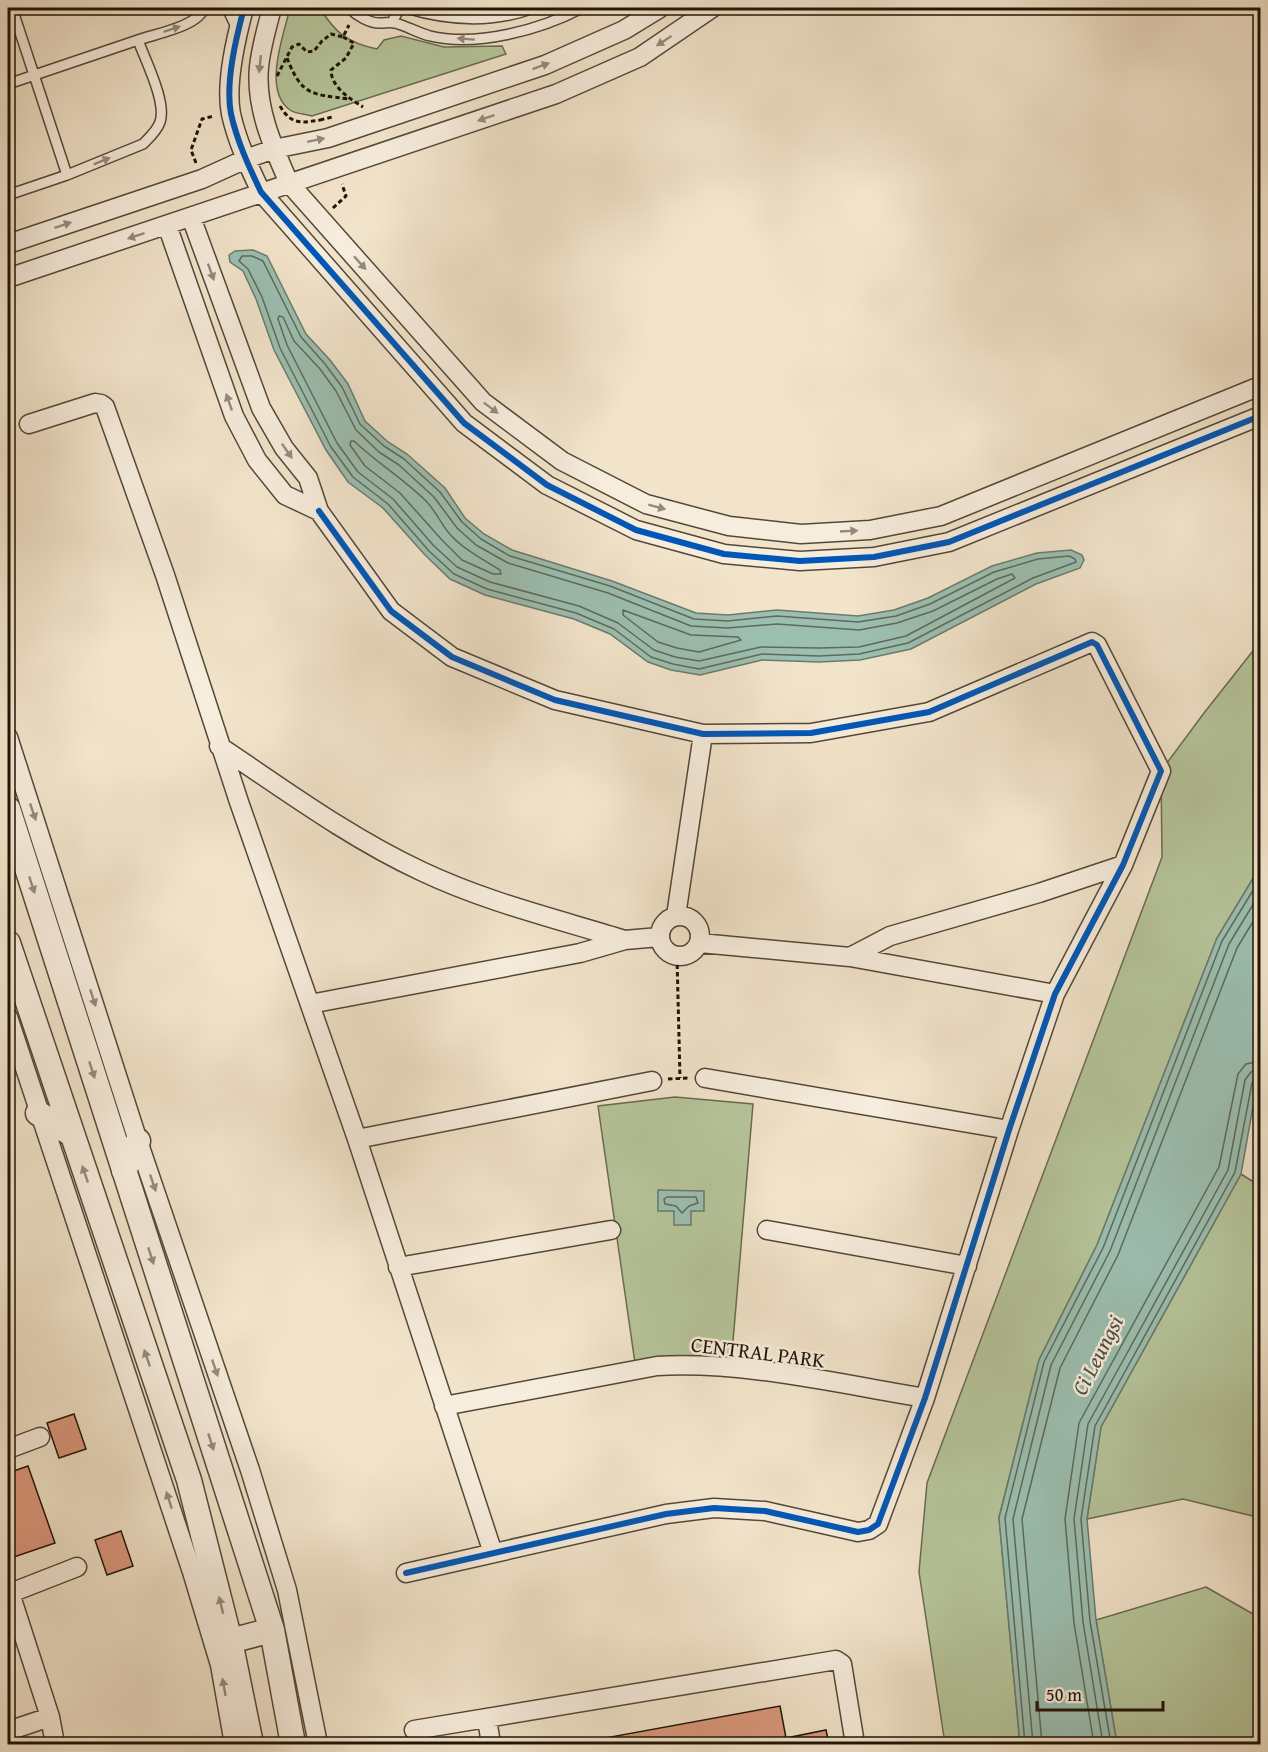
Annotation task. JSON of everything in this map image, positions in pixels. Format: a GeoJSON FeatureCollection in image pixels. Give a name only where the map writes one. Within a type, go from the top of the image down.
{"type":"FeatureCollection","features":[{"type":"Feature","properties":{"kind":"street"},"geometry":{"type":"LineString","coordinates":[[244,8],[231,67],[230,112],[246,159],[261,192],[464,423],[547,485],[636,530],[724,554],[800,561],[874,557],[950,542],[1260,416]]}},
{"type":"Feature","properties":{"kind":"street"},"geometry":{"type":"LineString","coordinates":[[272,8],[258,68],[260,104],[274,149],[289,183],[483,402],[562,461],[646,504],[729,526],[801,534],[870,530],[941,516],[1260,386]]}},
{"type":"Feature","properties":{"kind":"street"},"geometry":{"type":"LineString","coordinates":[[8,244],[202,179],[274,149],[328,138],[545,65],[624,30],[660,8]]}},
{"type":"Feature","properties":{"kind":"street"},"geometry":{"type":"LineString","coordinates":[[8,278],[556,94],[640,57],[712,8]]}},
{"type":"Feature","properties":{"kind":"street"},"geometry":{"type":"LineString","coordinates":[[191,217],[261,408],[284,448],[308,478],[319,511],[391,611],[452,657],[555,700],[704,734],[811,733],[929,712],[1092,642],[1097,645],[1161,771],[1124,865],[1055,994],[1009,1130],[925,1398],[878,1524],[869,1530],[858,1532],[765,1511],[714,1508],[666,1514],[406,1573]]}},
{"type":"Feature","properties":{"kind":"street"},"geometry":{"type":"LineString","coordinates":[[167,225],[234,416],[257,460],[285,495],[319,511]]}},
{"type":"Feature","properties":{"kind":"street"},"geometry":{"type":"LineString","coordinates":[[29,424],[95,403],[105,407],[165,575],[219,746],[357,1139],[493,1553]]}},
{"type":"Feature","properties":{"kind":"street"},"geometry":{"type":"LineString","coordinates":[[676,916],[704,734]]}},
{"type":"Feature","properties":{"kind":"street"},"geometry":{"type":"LineString","coordinates":[[8,737],[138,1141],[250,1470],[287,1590],[318,1744]]}},
{"type":"Feature","properties":{"kind":"street"},"geometry":{"type":"LineString","coordinates":[[219,746],[320,813],[421,871],[467,891],[625,940]]}},
{"type":"Feature","properties":{"kind":"street"},"geometry":{"type":"LineString","coordinates":[[8,809],[272,1630],[293,1744]]}},
{"type":"Feature","properties":{"kind":"street"},"geometry":{"type":"LineString","coordinates":[[850,957],[890,936],[1039,893],[1124,865]]}},
{"type":"Feature","properties":{"kind":"street"},"geometry":{"type":"LineString","coordinates":[[676,916],[690,918],[699,929],[700,943],[691,954],[677,957],[664,950],[659,937],[663,923],[676,916]]}},
{"type":"Feature","properties":{"kind":"street"},"geometry":{"type":"LineString","coordinates":[[310,1004],[579,953],[625,940],[659,937]]}},
{"type":"Feature","properties":{"kind":"street"},"geometry":{"type":"LineString","coordinates":[[8,943],[189,1480],[230,1641],[251,1744]]}},
{"type":"Feature","properties":{"kind":"street"},"geometry":{"type":"LineString","coordinates":[[700,943],[850,957],[1055,994]]}},
{"type":"Feature","properties":{"kind":"street"},"geometry":{"type":"LineString","coordinates":[[8,1017],[192,1572],[220,1665],[234,1744]]}},
{"type":"Feature","properties":{"kind":"street"},"geometry":{"type":"LineString","coordinates":[[705,1078],[1009,1130]]}},
{"type":"Feature","properties":{"kind":"street"},"geometry":{"type":"LineString","coordinates":[[357,1139],[652,1081]]}},
{"type":"Feature","properties":{"kind":"street"},"geometry":{"type":"LineString","coordinates":[[38,1113],[71,1134]]}},
{"type":"Feature","properties":{"kind":"street"},"geometry":{"type":"LineString","coordinates":[[124,1171],[138,1141]]}},
{"type":"Feature","properties":{"kind":"street"},"geometry":{"type":"LineString","coordinates":[[398,1268],[611,1230]]}},
{"type":"Feature","properties":{"kind":"street"},"geometry":{"type":"LineString","coordinates":[[767,1230],[966,1266]]}},
{"type":"Feature","properties":{"kind":"street","name":"CENTRAL PARK"},"geometry":{"type":"LineString","coordinates":[[444,1406],[672,1365],[734,1367],[925,1398]]}},
{"type":"Feature","properties":{"kind":"street"},"geometry":{"type":"LineString","coordinates":[[8,1449],[40,1437]]}},
{"type":"Feature","properties":{"kind":"street"},"geometry":{"type":"LineString","coordinates":[[55,1744],[50,1717],[9,1593],[77,1567]]}},
{"type":"Feature","properties":{"kind":"street"},"geometry":{"type":"LineString","coordinates":[[230,1641],[272,1630]]}},
{"type":"Feature","properties":{"kind":"street"},"geometry":{"type":"LineString","coordinates":[[414,1730],[836,1660],[842,1664],[855,1744]]}},
{"type":"Feature","properties":{"kind":"street"},"geometry":{"type":"LineString","coordinates":[[8,1731],[50,1717]]}},
{"type":"Feature","properties":{"kind":"street"},"geometry":{"type":"LineString","coordinates":[[487,1719],[491,1744]]}},
{"type":"Feature","properties":{"kind":"lane"},"geometry":{"type":"LineString","coordinates":[[12,8],[67,175]]}},
{"type":"Feature","properties":{"kind":"lane"},"geometry":{"type":"LineString","coordinates":[[8,84],[194,22],[204,8]]}},
{"type":"Feature","properties":{"kind":"lane"},"geometry":{"type":"LineString","coordinates":[[227,8],[238,31]]}},
{"type":"Feature","properties":{"kind":"lane"},"geometry":{"type":"LineString","coordinates":[[392,22],[400,8]]}},
{"type":"Feature","properties":{"kind":"lane"},"geometry":{"type":"LineString","coordinates":[[406,8],[435,16],[473,20],[517,14],[534,8]]}},
{"type":"Feature","properties":{"kind":"lane"},"geometry":{"type":"LineString","coordinates":[[351,10],[378,24],[392,22],[431,36],[477,39],[521,32],[582,8]]}},
{"type":"Feature","properties":{"kind":"lane"},"geometry":{"type":"LineString","coordinates":[[8,195],[67,175],[142,144],[153,135],[161,121],[161,102],[138,40]]}},
{"type":"Feature","properties":{"kind":"path"},"geometry":{"type":"LineString","coordinates":[[343,37],[351,10]]}},
{"type":"Feature","properties":{"kind":"path"},"geometry":{"type":"LineString","coordinates":[[273,84],[292,47],[299,44],[307,52],[314,51],[331,34],[343,37],[354,43],[342,62],[331,70],[331,74],[332,80],[363,108],[353,111]]}},
{"type":"Feature","properties":{"kind":"path"},"geometry":{"type":"LineString","coordinates":[[287,58],[295,77],[305,89],[315,94],[351,99]]}},
{"type":"Feature","properties":{"kind":"path"},"geometry":{"type":"LineString","coordinates":[[260,104],[277,101],[289,119],[301,123],[342,114]]}},
{"type":"Feature","properties":{"kind":"path"},"geometry":{"type":"LineString","coordinates":[[202,179],[191,150],[202,119],[230,112]]}},
{"type":"Feature","properties":{"kind":"path"},"geometry":{"type":"LineString","coordinates":[[320,120],[328,138]]}},
{"type":"Feature","properties":{"kind":"path"},"geometry":{"type":"LineString","coordinates":[[321,220],[345,196],[337,168]]}},
{"type":"Feature","properties":{"kind":"path"},"geometry":{"type":"LineString","coordinates":[[677,957],[680,1078]]}},
{"type":"Feature","properties":{"kind":"path"},"geometry":{"type":"LineString","coordinates":[[652,1081],[705,1078]]}},
{"type":"Feature","properties":{"kind":"shaded area"},"geometry":{"type":"Polygon","coordinates":[[[290,8],[320,8],[343,36],[358,44],[377,49],[384,40],[401,36],[444,47],[502,46],[506,54],[312,116],[290,110],[282,101],[277,90],[277,62],[290,8]]]}},
{"type":"Feature","properties":{"kind":"shaded area"},"geometry":{"type":"Polygon","coordinates":[[[1260,642],[1260,867],[1217,938],[1097,1245],[1039,1360],[999,1517],[1020,1744],[945,1744],[919,1572],[927,1483],[1162,857],[1161,771],[1260,642]]]}},
{"type":"Feature","properties":{"kind":"shaded area"},"geometry":{"type":"Polygon","coordinates":[[[675,1097],[753,1104],[731,1365],[635,1363],[598,1106],[675,1097]]]}},
{"type":"Feature","properties":{"kind":"shaded area"},"geometry":{"type":"Polygon","coordinates":[[[1241,1174],[1260,1186],[1260,1505],[1257,1517],[1183,1499],[1087,1519],[1101,1427],[1241,1174]]]}},
{"type":"Feature","properties":{"kind":"shaded area"},"geometry":{"type":"Polygon","coordinates":[[[1206,1587],[1260,1618],[1260,1744],[1117,1744],[1096,1620],[1206,1587]]]}},
{"type":"Feature","properties":{"kind":"water"},"geometry":{"type":"Polygon","coordinates":[[[253,250],[267,256],[306,334],[348,384],[365,421],[445,488],[465,518],[484,534],[512,550],[612,581],[696,613],[728,615],[777,610],[858,616],[894,610],[928,598],[992,566],[1037,553],[1071,550],[1082,555],[1084,560],[1080,568],[1036,584],[911,649],[860,660],[819,662],[762,660],[700,675],[671,670],[648,662],[610,634],[574,619],[485,595],[450,579],[383,508],[348,482],[326,450],[274,350],[256,299],[243,271],[230,262],[229,255],[235,251],[253,250]]]}},
{"type":"Feature","properties":{"kind":"water","name":"Ci Leungsi"},"geometry":{"type":"Polygon","coordinates":[[[1260,867],[1260,1078],[1241,1174],[1101,1427],[1087,1519],[1096,1620],[1117,1744],[1020,1744],[999,1518],[1039,1360],[1097,1245],[1217,938],[1260,867]]]}},
{"type":"Feature","properties":{"kind":"water"},"geometry":{"type":"Polygon","coordinates":[[[658,1190],[704,1191],[704,1211],[691,1211],[691,1225],[674,1225],[674,1211],[658,1211],[658,1190]]]}},
{"type":"Feature","properties":{"kind":"building"},"geometry":{"type":"Polygon","coordinates":[[[74,1414],[86,1449],[59,1458],[47,1423],[74,1414]]]}},
{"type":"Feature","properties":{"kind":"building"},"geometry":{"type":"Polygon","coordinates":[[[28,1466],[55,1543],[8,1559],[8,1473],[28,1466]]]}},
{"type":"Feature","properties":{"kind":"building"},"geometry":{"type":"Polygon","coordinates":[[[121,1531],[133,1566],[107,1575],[95,1540],[121,1531]]]}},
{"type":"Feature","properties":{"kind":"building"},"geometry":{"type":"Polygon","coordinates":[[[780,1706],[786,1738],[826,1730],[829,1744],[606,1744],[605,1738],[780,1706]]]}},
{"type":"Feature","properties":{"kind":"cycle path"},"geometry":{"type":"LineString","coordinates":[[244,8],[232,61],[229,89],[231,114],[240,144],[261,192],[464,423],[547,485],[636,530],[724,554],[800,561],[874,557],[949,542],[1260,416]]}},
{"type":"Feature","properties":{"kind":"cycle path"},"geometry":{"type":"LineString","coordinates":[[319,511],[391,611],[452,657],[555,700],[703,734],[811,733],[929,712],[1092,642],[1097,645],[1161,771],[1123,865],[1055,994],[1009,1130],[925,1398],[878,1524],[869,1530],[858,1532],[765,1511],[714,1508],[666,1514],[406,1573]]}}]}
